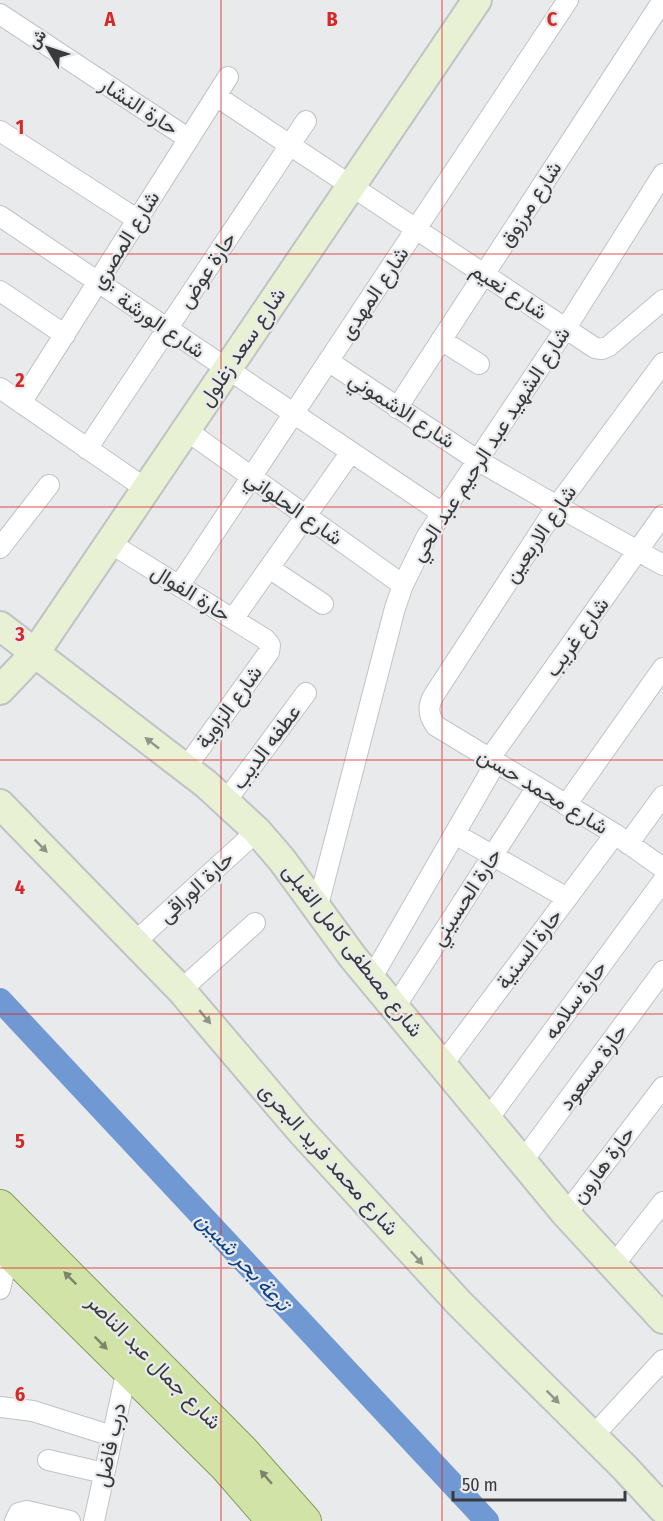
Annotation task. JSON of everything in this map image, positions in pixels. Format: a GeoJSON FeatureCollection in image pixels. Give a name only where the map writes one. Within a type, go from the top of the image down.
{"type":"FeatureCollection","features":[{"type":"Feature","properties":{"kind":"main road","name":"شارع سعد زغلول"},"geometry":{"type":"LineString","coordinates":[[0,690],[36,653],[477,0]]}},
{"type":"Feature","properties":{"kind":"main road","name":"شارع مصطفى كامل القبلى"},"geometry":{"type":"LineString","coordinates":[[0,626],[185,768],[226,801],[257,831],[282,860],[371,979],[522,1162],[566,1214],[663,1319]]}},
{"type":"Feature","properties":{"kind":"main road","name":"شارع محمد فريد البحرى"},"geometry":{"type":"LineString","coordinates":[[0,804],[181,990],[300,1130],[459,1303],[663,1509]]}},
{"type":"Feature","properties":{"kind":"main road","name":"شارع جمال عبد الناصر"},"geometry":{"type":"LineString","coordinates":[[0,1206],[243,1451],[305,1521]]}},
{"type":"Feature","properties":{"kind":"main road","name":"شارع جمال عبد الناصر"},"geometry":{"type":"LineString","coordinates":[[4,1247],[226,1467],[273,1521]]}},
{"type":"Feature","properties":{"kind":"street","name":"شارع المهدى"},"geometry":{"type":"LineString","coordinates":[[179,586],[568,0]]}},
{"type":"Feature","properties":{"kind":"street","name":"شارع مرزوق"},"geometry":{"type":"LineString","coordinates":[[397,408],[663,0]]}},
{"type":"Feature","properties":{"kind":"street","name":"حارة النشار"},"geometry":{"type":"LineString","coordinates":[[0,14],[189,139]]}},
{"type":"Feature","properties":{"kind":"street","name":"شارع المصري"},"geometry":{"type":"LineString","coordinates":[[21,403],[228,77]]}},
{"type":"Feature","properties":{"kind":"street","name":"شارع نعيم"},"geometry":{"type":"LineString","coordinates":[[216,96],[595,348],[606,348],[663,300]]}},
{"type":"Feature","properties":{"kind":"street","name":"حارة عوض"},"geometry":{"type":"LineString","coordinates":[[87,449],[306,121]]}},
{"type":"Feature","properties":{"kind":"street"},"geometry":{"type":"LineString","coordinates":[[0,131],[138,220]]}},
{"type":"Feature","properties":{"kind":"street","name":"شارع الشهيد عبد الرحيم عبد الحي"},"geometry":{"type":"LineString","coordinates":[[317,909],[388,631],[403,585],[427,536],[566,328],[663,174]]}},
{"type":"Feature","properties":{"kind":"street","name":"شارع الورشة"},"geometry":{"type":"LineString","coordinates":[[0,216],[442,513]]}},
{"type":"Feature","properties":{"kind":"street"},"geometry":{"type":"LineString","coordinates":[[0,291],[65,335]]}},
{"type":"Feature","properties":{"kind":"street"},"geometry":{"type":"LineString","coordinates":[[441,340],[479,364]]}},
{"type":"Feature","properties":{"kind":"street","name":"شارع الاشموني"},"geometry":{"type":"LineString","coordinates":[[328,361],[477,460],[663,565]]}},
{"type":"Feature","properties":{"kind":"street","name":"شارع الاربعين"},"geometry":{"type":"LineString","coordinates":[[429,711],[434,694],[557,506],[663,363]]}},
{"type":"Feature","properties":{"kind":"street"},"geometry":{"type":"LineString","coordinates":[[0,388],[146,489]]}},
{"type":"Feature","properties":{"kind":"street","name":"شارع الحلواني"},"geometry":{"type":"LineString","coordinates":[[186,430],[403,585]]}},
{"type":"Feature","properties":{"kind":"street"},"geometry":{"type":"LineString","coordinates":[[233,619],[351,452]]}},
{"type":"Feature","properties":{"kind":"street"},"geometry":{"type":"LineString","coordinates":[[0,548],[49,485]]}},
{"type":"Feature","properties":{"kind":"street","name":"شارع غريب"},"geometry":{"type":"LineString","coordinates":[[371,979],[455,834],[493,760],[663,515]]}},
{"type":"Feature","properties":{"kind":"street","name":"حارة الفوال"},"geometry":{"type":"LineString","coordinates":[[110,543],[268,641],[270,645]]}},
{"type":"Feature","properties":{"kind":"street"},"geometry":{"type":"LineString","coordinates":[[270,568],[322,604]]}},
{"type":"Feature","properties":{"kind":"street","name":"شارع الزاوية"},"geometry":{"type":"LineString","coordinates":[[185,768],[268,652],[270,645]]}},
{"type":"Feature","properties":{"kind":"street"},"geometry":{"type":"LineString","coordinates":[[566,805],[663,668]]}},
{"type":"Feature","properties":{"kind":"street","name":"عطفه الديب"},"geometry":{"type":"LineString","coordinates":[[226,801],[306,693]]}},
{"type":"Feature","properties":{"kind":"street","name":"شارع محمد حسن"},"geometry":{"type":"LineString","coordinates":[[429,711],[436,726],[622,839],[663,868]]}},
{"type":"Feature","properties":{"kind":"street","name":"حارة الحسيني"},"geometry":{"type":"LineString","coordinates":[[395,1007],[537,788]]}},
{"type":"Feature","properties":{"kind":"street","name":"حارة السنية"},"geometry":{"type":"LineString","coordinates":[[442,1065],[567,898],[663,796]]}},
{"type":"Feature","properties":{"kind":"street","name":"حارة الوراقى"},"geometry":{"type":"LineString","coordinates":[[135,942],[257,831]]}},
{"type":"Feature","properties":{"kind":"street"},"geometry":{"type":"LineString","coordinates":[[455,834],[567,898]]}},
{"type":"Feature","properties":{"kind":"street","name":"حارة سلامه"},"geometry":{"type":"LineString","coordinates":[[488,1119],[663,881]]}},
{"type":"Feature","properties":{"kind":"street"},"geometry":{"type":"LineString","coordinates":[[181,990],[255,923]]}},
{"type":"Feature","properties":{"kind":"street","name":"حارة مسعود"},"geometry":{"type":"LineString","coordinates":[[522,1162],[663,971]]}},
{"type":"Feature","properties":{"kind":"street","name":"حارة هارون"},"geometry":{"type":"LineString","coordinates":[[566,1214],[663,1087]]}},
{"type":"Feature","properties":{"kind":"street"},"geometry":{"type":"LineString","coordinates":[[614,1266],[663,1202]]}},
{"type":"Feature","properties":{"kind":"street"},"geometry":{"type":"LineString","coordinates":[[0,1289],[4,1247]]}},
{"type":"Feature","properties":{"kind":"street"},"geometry":{"type":"LineString","coordinates":[[593,1436],[663,1360]]}},
{"type":"Feature","properties":{"kind":"street","name":"درب فاضل"},"geometry":{"type":"LineString","coordinates":[[98,1520],[104,1473],[127,1369]]}},
{"type":"Feature","properties":{"kind":"street"},"geometry":{"type":"LineString","coordinates":[[0,1407],[33,1412],[112,1436]]}},
{"type":"Feature","properties":{"kind":"street"},"geometry":{"type":"LineString","coordinates":[[48,1460],[104,1473]]}},
{"type":"Feature","properties":{"kind":"street"},"geometry":{"type":"LineString","coordinates":[[0,1519],[14,1521],[19,1513],[27,1511],[70,1521]]}},
{"type":"Feature","properties":{"kind":"waterway","name":"ترعة بحر شبين"},"geometry":{"type":"LineString","coordinates":[[0,1000],[487,1521]]}}]}
